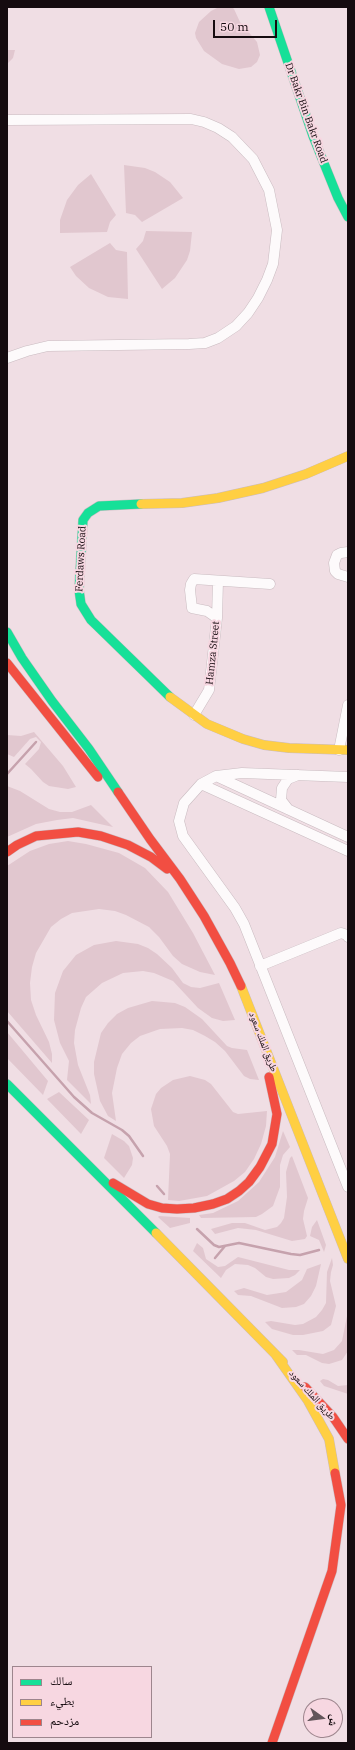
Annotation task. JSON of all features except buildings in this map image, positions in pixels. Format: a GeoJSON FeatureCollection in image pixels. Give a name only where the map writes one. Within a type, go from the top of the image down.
{"type":"FeatureCollection","features":[{"type":"Feature","properties":{"kind":"main road","name":"Dr Bakr Bin Bakr Road"},"geometry":{"type":"LineString","coordinates":[[269,7],[314,136],[338,198],[348,217]]}},
{"type":"Feature","properties":{"kind":"main road","name":"Ferdaws Road"},"geometry":{"type":"LineString","coordinates":[[344,750],[289,748],[264,745],[221,731],[194,715],[173,700],[85,612],[81,604],[79,590],[83,520],[88,513],[99,506],[182,503],[218,498],[263,488],[306,474],[348,456]]}},
{"type":"Feature","properties":{"kind":"main road"},"geometry":{"type":"LineString","coordinates":[[7,632],[22,658],[52,701],[89,749],[150,839]]}},
{"type":"Feature","properties":{"kind":"main road"},"geometry":{"type":"LineString","coordinates":[[7,663],[85,761],[150,839]]}},
{"type":"Feature","properties":{"kind":"main road"},"geometry":{"type":"LineString","coordinates":[[7,852],[17,845],[36,836],[78,832],[101,836],[128,845],[151,857],[180,879]]}},
{"type":"Feature","properties":{"kind":"main road","name":"طريق الملك سعود"},"geometry":{"type":"LineString","coordinates":[[150,839],[180,879],[204,916],[230,963],[248,1002],[348,1259]]}},
{"type":"Feature","properties":{"kind":"main road"},"geometry":{"type":"LineString","coordinates":[[92,1170],[148,1204],[162,1208],[194,1208],[227,1199],[239,1191],[249,1182],[267,1156],[275,1129],[277,1114],[262,1038]]}},
{"type":"Feature","properties":{"kind":"main road"},"geometry":{"type":"LineString","coordinates":[[7,1084],[275,1354],[308,1401],[329,1439],[341,1505],[332,1571],[272,1743]]}},
{"type":"Feature","properties":{"kind":"main road","name":"طريق الملك سعود"},"geometry":{"type":"LineString","coordinates":[[275,1354],[333,1417],[348,1439]]}},
{"type":"Feature","properties":{"kind":"street"},"geometry":{"type":"LineString","coordinates":[[7,120],[191,119],[204,122],[218,128],[232,138],[253,159],[269,190],[277,230],[273,264],[261,292],[248,312],[236,326],[218,338],[205,343],[189,344],[48,346],[7,358]]}},
{"type":"Feature","properties":{"kind":"street"},"geometry":{"type":"LineString","coordinates":[[348,552],[341,553],[337,556],[334,563],[335,571],[338,574],[348,577]]}},
{"type":"Feature","properties":{"kind":"street"},"geometry":{"type":"LineString","coordinates":[[217,614],[207,610],[192,608],[190,590],[194,579],[270,584]]}},
{"type":"Feature","properties":{"kind":"street","name":"Hamza Street"},"geometry":{"type":"LineString","coordinates":[[194,715],[209,690],[217,614],[218,581]]}},
{"type":"Feature","properties":{"kind":"street"},"geometry":{"type":"LineString","coordinates":[[344,750],[348,705]]}},
{"type":"Feature","properties":{"kind":"street"},"geometry":{"type":"LineString","coordinates":[[348,776],[242,773],[216,776],[201,784],[184,802],[179,821],[183,836],[235,908],[244,924],[348,1187]]}},
{"type":"Feature","properties":{"kind":"street"},"geometry":{"type":"LineString","coordinates":[[288,809],[281,800],[282,788],[288,779],[298,775]]}},
{"type":"Feature","properties":{"kind":"street"},"geometry":{"type":"LineString","coordinates":[[216,776],[348,837]]}},
{"type":"Feature","properties":{"kind":"street"},"geometry":{"type":"LineString","coordinates":[[201,784],[348,851]]}},
{"type":"Feature","properties":{"kind":"street"},"geometry":{"type":"LineString","coordinates":[[260,966],[341,933],[347,934],[348,937]]}},
{"type":"Feature","properties":{"kind":"shaded area"},"geometry":{"type":"Polygon","coordinates":[[[219,7],[232,7],[240,22],[257,42],[260,55],[257,62],[251,67],[239,69],[222,64],[204,51],[196,38],[195,33],[199,22],[211,11],[219,7]]]}},
{"type":"Feature","properties":{"kind":"shaded area"},"geometry":{"type":"Polygon","coordinates":[[[7,30],[8,50],[15,50],[13,58],[7,64],[7,30]]]}},
{"type":"Feature","properties":{"kind":"shaded area"},"geometry":{"type":"Polygon","coordinates":[[[124,165],[145,168],[155,172],[170,182],[183,198],[142,222],[135,215],[126,213],[124,165]]]}},
{"type":"Feature","properties":{"kind":"shaded area"},"geometry":{"type":"Polygon","coordinates":[[[91,174],[116,215],[110,222],[107,232],[60,233],[60,220],[67,200],[78,185],[91,174]]]}},
{"type":"Feature","properties":{"kind":"shaded area"},"geometry":{"type":"Polygon","coordinates":[[[146,231],[192,232],[190,251],[187,260],[175,278],[162,289],[136,249],[143,241],[146,231]]]}},
{"type":"Feature","properties":{"kind":"shaded area"},"geometry":{"type":"Polygon","coordinates":[[[110,243],[116,250],[127,252],[128,299],[108,297],[89,288],[76,276],[70,267],[110,243]]]}},
{"type":"Feature","properties":{"kind":"shaded area"},"geometry":{"type":"Polygon","coordinates":[[[34,732],[63,766],[76,787],[68,789],[49,786],[25,764],[39,749],[41,742],[36,737],[30,739],[14,757],[7,754],[7,735],[21,736],[34,732]]]}},
{"type":"Feature","properties":{"kind":"shaded area"},"geometry":{"type":"Polygon","coordinates":[[[7,786],[20,791],[49,809],[60,812],[72,812],[91,805],[113,827],[73,818],[36,824],[7,837],[7,786]]]}},
{"type":"Feature","properties":{"kind":"shaded area"},"geometry":{"type":"Polygon","coordinates":[[[68,841],[86,844],[119,853],[145,868],[168,892],[193,933],[215,975],[200,972],[182,964],[173,956],[159,937],[149,927],[126,915],[115,911],[99,909],[72,913],[51,927],[36,953],[32,967],[30,983],[31,1000],[36,1015],[49,1042],[52,1054],[52,1063],[7,1011],[7,866],[30,851],[49,844],[68,841]]]}},
{"type":"Feature","properties":{"kind":"shaded area"},"geometry":{"type":"Polygon","coordinates":[[[116,941],[138,944],[148,948],[172,968],[183,983],[191,987],[200,988],[219,983],[235,1020],[223,1021],[212,1018],[198,1008],[173,981],[154,973],[143,971],[123,973],[102,983],[86,997],[81,1008],[75,1030],[74,1043],[78,1065],[90,1095],[91,1104],[67,1080],[69,1061],[60,1043],[54,1020],[55,993],[63,971],[76,955],[94,945],[116,941]]]}},
{"type":"Feature","properties":{"kind":"shaded area"},"geometry":{"type":"Polygon","coordinates":[[[152,1001],[175,1003],[185,1007],[202,1019],[227,1046],[247,1050],[259,1080],[250,1079],[244,1076],[225,1051],[205,1036],[193,1030],[182,1028],[160,1029],[140,1036],[131,1043],[122,1054],[117,1068],[112,1093],[116,1121],[108,1116],[100,1101],[94,1074],[94,1062],[101,1033],[117,1014],[128,1008],[152,1001]]]}},
{"type":"Feature","properties":{"kind":"shaded area"},"geometry":{"type":"Polygon","coordinates":[[[7,1032],[48,1081],[43,1095],[7,1058],[7,1032]]]}},
{"type":"Feature","properties":{"kind":"shaded area"},"geometry":{"type":"Polygon","coordinates":[[[190,1076],[205,1080],[211,1084],[233,1112],[238,1114],[267,1111],[266,1126],[261,1144],[254,1159],[245,1172],[234,1181],[207,1196],[179,1201],[168,1200],[170,1154],[167,1146],[154,1126],[151,1109],[156,1094],[161,1088],[173,1080],[190,1076]]]}},
{"type":"Feature","properties":{"kind":"shaded area"},"geometry":{"type":"Polygon","coordinates":[[[59,1092],[89,1120],[81,1134],[47,1099],[59,1092]]]}},
{"type":"Feature","properties":{"kind":"shaded area"},"geometry":{"type":"Polygon","coordinates":[[[283,1131],[290,1147],[283,1155],[280,1165],[280,1187],[273,1206],[256,1217],[201,1218],[199,1215],[213,1213],[238,1201],[259,1182],[275,1157],[283,1131]]]}},
{"type":"Feature","properties":{"kind":"shaded area"},"geometry":{"type":"Polygon","coordinates":[[[112,1134],[124,1141],[129,1146],[133,1158],[132,1165],[124,1178],[104,1158],[112,1134]]]}},
{"type":"Feature","properties":{"kind":"shaded area"},"geometry":{"type":"Polygon","coordinates":[[[292,1156],[308,1198],[303,1219],[307,1236],[305,1239],[292,1241],[256,1230],[238,1228],[215,1234],[211,1229],[232,1223],[245,1223],[265,1230],[277,1227],[281,1223],[284,1218],[287,1197],[286,1172],[292,1156]]]}},
{"type":"Feature","properties":{"kind":"shaded area"},"geometry":{"type":"Polygon","coordinates":[[[158,1217],[190,1218],[190,1223],[170,1228],[158,1217]]]}},
{"type":"Feature","properties":{"kind":"shaded area"},"geometry":{"type":"Polygon","coordinates":[[[317,1220],[326,1245],[324,1252],[319,1240],[310,1236],[312,1227],[317,1220]]]}},
{"type":"Feature","properties":{"kind":"shaded area"},"geometry":{"type":"Polygon","coordinates":[[[197,1243],[203,1248],[206,1259],[218,1267],[225,1266],[238,1257],[289,1270],[300,1270],[289,1278],[273,1279],[266,1277],[255,1268],[248,1265],[235,1264],[226,1270],[221,1278],[193,1251],[197,1243]]]}},
{"type":"Feature","properties":{"kind":"shaded area"},"geometry":{"type":"Polygon","coordinates":[[[332,1258],[333,1265],[330,1281],[336,1306],[331,1325],[323,1331],[303,1335],[293,1335],[272,1329],[265,1322],[271,1321],[295,1325],[303,1324],[316,1317],[322,1310],[326,1303],[327,1272],[332,1258]]]}},
{"type":"Feature","properties":{"kind":"shaded area"},"geometry":{"type":"Polygon","coordinates":[[[321,1264],[316,1286],[311,1296],[304,1304],[296,1307],[282,1308],[251,1296],[238,1295],[234,1291],[244,1288],[267,1295],[286,1292],[302,1280],[307,1269],[321,1264]]]}},
{"type":"Feature","properties":{"kind":"shaded area"},"geometry":{"type":"Polygon","coordinates":[[[348,1311],[348,1351],[342,1360],[329,1364],[322,1363],[306,1355],[297,1355],[292,1350],[323,1354],[334,1350],[342,1341],[348,1311]]]}},
{"type":"Feature","properties":{"kind":"shaded area"},"geometry":{"type":"Polygon","coordinates":[[[323,1379],[328,1380],[338,1386],[348,1385],[348,1394],[324,1386],[320,1381],[323,1379]]]}},
{"type":"Feature","properties":{"kind":"waterway"},"geometry":{"type":"LineString","coordinates":[[7,774],[36,742]]}},
{"type":"Feature","properties":{"kind":"waterway"},"geometry":{"type":"LineString","coordinates":[[7,1021],[74,1097],[92,1113],[122,1130],[129,1136],[143,1156]]}},
{"type":"Feature","properties":{"kind":"waterway"},"geometry":{"type":"LineString","coordinates":[[157,1186],[164,1194]]}},
{"type":"Feature","properties":{"kind":"waterway"},"geometry":{"type":"LineString","coordinates":[[197,1229],[214,1245],[219,1247],[239,1243],[300,1255],[319,1250]]}},
{"type":"Feature","properties":{"kind":"waterway"},"geometry":{"type":"LineString","coordinates":[[215,1258],[225,1246]]}},
{"type":"Feature","properties":{"kind":"traffic: fast"},"geometry":{"type":"LineString","coordinates":[[269,7],[313,136],[338,198],[348,217]]}},
{"type":"Feature","properties":{"kind":"traffic: fast"},"geometry":{"type":"LineString","coordinates":[[141,504],[99,506],[88,513],[83,520],[79,590],[81,604],[91,620],[170,697]]}},
{"type":"Feature","properties":{"kind":"traffic: fast"},"geometry":{"type":"LineString","coordinates":[[7,632],[22,658],[52,701],[89,749],[118,792]]}},
{"type":"Feature","properties":{"kind":"traffic: fast"},"geometry":{"type":"LineString","coordinates":[[7,1084],[156,1233]]}},
{"type":"Feature","properties":{"kind":"traffic: slow"},"geometry":{"type":"LineString","coordinates":[[141,504],[182,503],[218,498],[263,488],[306,474],[348,456]]}},
{"type":"Feature","properties":{"kind":"traffic: slow"},"geometry":{"type":"LineString","coordinates":[[170,697],[207,724],[243,739],[264,745],[289,748],[348,750]]}},
{"type":"Feature","properties":{"kind":"traffic: slow"},"geometry":{"type":"LineString","coordinates":[[241,986],[348,1259]]}},
{"type":"Feature","properties":{"kind":"traffic: slow"},"geometry":{"type":"LineString","coordinates":[[156,1233],[283,1362]]}},
{"type":"Feature","properties":{"kind":"traffic: slow"},"geometry":{"type":"LineString","coordinates":[[275,1354],[308,1401],[329,1439],[335,1473]]}},
{"type":"Feature","properties":{"kind":"traffic: jam"},"geometry":{"type":"LineString","coordinates":[[7,663],[98,777]]}},
{"type":"Feature","properties":{"kind":"traffic: jam"},"geometry":{"type":"LineString","coordinates":[[118,792],[150,839],[180,879],[204,916],[241,986]]}},
{"type":"Feature","properties":{"kind":"traffic: jam"},"geometry":{"type":"LineString","coordinates":[[7,852],[17,845],[36,836],[78,832],[101,836],[128,845],[151,857],[167,869]]}},
{"type":"Feature","properties":{"kind":"traffic: jam"},"geometry":{"type":"LineString","coordinates":[[113,1183],[148,1204],[162,1208],[177,1209],[194,1208],[213,1204],[227,1199],[239,1191],[249,1182],[260,1167],[272,1144],[277,1114],[269,1077]]}},
{"type":"Feature","properties":{"kind":"traffic: jam"},"geometry":{"type":"LineString","coordinates":[[305,1387],[333,1417],[348,1439]]}},
{"type":"Feature","properties":{"kind":"traffic: jam"},"geometry":{"type":"LineString","coordinates":[[272,1743],[332,1571],[341,1505],[335,1473]]}}]}
